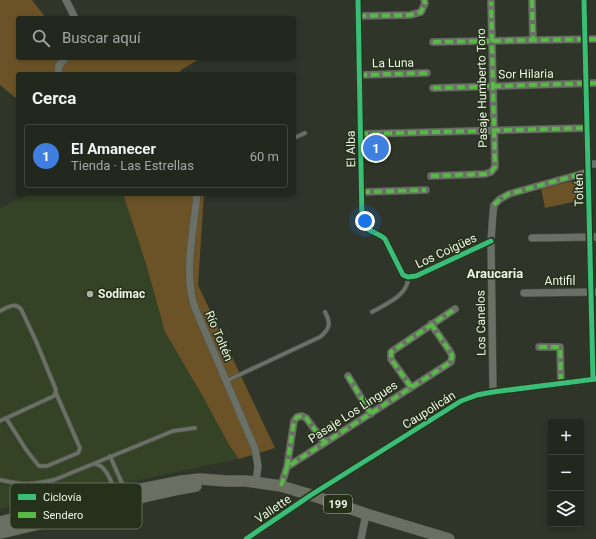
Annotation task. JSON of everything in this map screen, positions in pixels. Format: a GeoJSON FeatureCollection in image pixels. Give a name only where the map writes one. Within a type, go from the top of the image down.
{"type":"FeatureCollection","features":[{"type":"Feature","properties":{"kind":"main road","name":"199"},"geometry":{"type":"LineString","coordinates":[[142,492],[182,481],[200,479],[256,481],[281,486],[312,495],[366,514],[449,539]]}},
{"type":"Feature","properties":{"kind":"main road","name":"199"},"geometry":{"type":"LineString","coordinates":[[0,522],[10,520]]}},
{"type":"Feature","properties":{"kind":"main road","name":"199"},"geometry":{"type":"LineString","coordinates":[[0,533],[18,529]]}},
{"type":"Feature","properties":{"kind":"street"},"geometry":{"type":"LineString","coordinates":[[66,0],[74,16]]}},
{"type":"Feature","properties":{"kind":"street","name":"El Alba"},"geometry":{"type":"LineString","coordinates":[[358,0],[362,221],[368,230],[382,236],[385,239],[403,275],[408,277]]}},
{"type":"Feature","properties":{"kind":"street"},"geometry":{"type":"LineString","coordinates":[[358,16],[410,15],[421,12],[425,3],[424,0]]}},
{"type":"Feature","properties":{"kind":"street"},"geometry":{"type":"LineString","coordinates":[[532,0],[533,40]]}},
{"type":"Feature","properties":{"kind":"street","name":"Toltén"},"geometry":{"type":"LineString","coordinates":[[584,0],[588,168],[593,237],[595,379]]}},
{"type":"Feature","properties":{"kind":"street","name":"Pasaje Humberto Toro"},"geometry":{"type":"LineString","coordinates":[[431,176],[485,174],[491,172],[495,167],[491,2]]}},
{"type":"Feature","properties":{"kind":"street"},"geometry":{"type":"LineString","coordinates":[[433,42],[596,39]]}},
{"type":"Feature","properties":{"kind":"street"},"geometry":{"type":"LineString","coordinates":[[58,72],[59,65],[64,60]]}},
{"type":"Feature","properties":{"kind":"street","name":"La Luna"},"geometry":{"type":"LineString","coordinates":[[359,74],[427,73]]}},
{"type":"Feature","properties":{"kind":"street","name":"Sor Hilaria"},"geometry":{"type":"LineString","coordinates":[[433,88],[596,84]]}},
{"type":"Feature","properties":{"kind":"street"},"geometry":{"type":"LineString","coordinates":[[360,134],[587,128]]}},
{"type":"Feature","properties":{"kind":"street"},"geometry":{"type":"LineString","coordinates":[[588,168],[596,164]]}},
{"type":"Feature","properties":{"kind":"street","name":"Los Canelos"},"geometry":{"type":"LineString","coordinates":[[493,392],[491,241],[494,205],[500,199],[509,194],[588,168]]}},
{"type":"Feature","properties":{"kind":"street"},"geometry":{"type":"LineString","coordinates":[[362,192],[426,190]]}},
{"type":"Feature","properties":{"kind":"street","name":"Río Toltén"},"geometry":{"type":"LineString","coordinates":[[197,196],[189,276],[191,293],[195,308],[257,454],[258,466],[256,481]]}},
{"type":"Feature","properties":{"kind":"street"},"geometry":{"type":"LineString","coordinates":[[532,238],[593,237]]}},
{"type":"Feature","properties":{"kind":"street","name":"Los Coigües"},"geometry":{"type":"LineString","coordinates":[[408,277],[416,276],[491,241]]}},
{"type":"Feature","properties":{"kind":"street","name":"Antifil"},"geometry":{"type":"LineString","coordinates":[[524,293],[594,292]]}},
{"type":"Feature","properties":{"kind":"street"},"geometry":{"type":"LineString","coordinates":[[411,387],[392,359],[391,352],[455,308]]}},
{"type":"Feature","properties":{"kind":"street","name":"Pasaje Los Lingues"},"geometry":{"type":"LineString","coordinates":[[287,467],[448,364],[452,359],[451,353],[431,324]]}},
{"type":"Feature","properties":{"kind":"street"},"geometry":{"type":"LineString","coordinates":[[539,347],[560,347],[561,383]]}},
{"type":"Feature","properties":{"kind":"street"},"geometry":{"type":"LineString","coordinates":[[348,376],[371,414]]}},
{"type":"Feature","properties":{"kind":"street","name":"Caupolicán"},"geometry":{"type":"LineString","coordinates":[[312,495],[461,401],[477,395],[493,392],[595,379]]}},
{"type":"Feature","properties":{"kind":"street"},"geometry":{"type":"LineString","coordinates":[[281,486],[287,467],[294,421],[297,417],[302,416],[306,418],[326,443]]}},
{"type":"Feature","properties":{"kind":"street","name":"Vallette"},"geometry":{"type":"LineString","coordinates":[[246,539],[312,495]]}},
{"type":"Feature","properties":{"kind":"street"},"geometry":{"type":"LineString","coordinates":[[360,539],[366,514]]}},
{"type":"Feature","properties":{"kind":"lane"},"geometry":{"type":"LineString","coordinates":[[296,137],[305,133]]}},
{"type":"Feature","properties":{"kind":"lane"},"geometry":{"type":"LineString","coordinates":[[372,312],[404,292],[408,285],[408,277]]}},
{"type":"Feature","properties":{"kind":"lane"},"geometry":{"type":"LineString","coordinates":[[0,311],[14,305],[18,305],[21,309],[41,353],[56,393],[80,448],[78,453],[47,466],[39,466],[27,451],[6,418]]}},
{"type":"Feature","properties":{"kind":"lane"},"geometry":{"type":"LineString","coordinates":[[226,381],[320,337],[326,331],[329,324],[329,320],[325,312]]}},
{"type":"Feature","properties":{"kind":"lane"},"geometry":{"type":"LineString","coordinates":[[0,421],[54,396],[56,393]]}},
{"type":"Feature","properties":{"kind":"lane"},"geometry":{"type":"LineString","coordinates":[[39,483],[54,480],[173,431],[195,428]]}},
{"type":"Feature","properties":{"kind":"lane"},"geometry":{"type":"LineString","coordinates":[[110,456],[119,483]]}},
{"type":"Feature","properties":{"kind":"lane"},"geometry":{"type":"LineString","coordinates":[[94,464],[100,465],[114,483]]}},
{"type":"Feature","properties":{"kind":"lane"},"geometry":{"type":"LineString","coordinates":[[0,480],[16,483]]}},
{"type":"Feature","properties":{"kind":"shaded area"},"geometry":{"type":"Polygon","coordinates":[[[0,0],[32,0],[44,16],[16,16],[16,60],[198,60],[180,72],[16,72],[16,98],[0,85],[0,0]]]}},
{"type":"Feature","properties":{"kind":"shaded area"},"geometry":{"type":"Polygon","coordinates":[[[578,180],[582,200],[545,208],[541,188],[578,180]]]}},
{"type":"Feature","properties":{"kind":"shaded area"},"geometry":{"type":"Polygon","coordinates":[[[27,196],[124,196],[146,264],[165,332],[229,445],[239,459],[124,483],[10,483],[10,507],[0,509],[0,208],[27,196]]]}},
{"type":"Feature","properties":{"kind":"shaded area"},"geometry":{"type":"Polygon","coordinates":[[[124,196],[204,196],[198,285],[275,448],[239,459],[229,445],[165,332],[146,264],[124,196]]]}},
{"type":"Feature","properties":{"kind":"marked path"},"geometry":{"type":"LineString","coordinates":[[358,16],[410,15],[421,12],[425,3],[424,0]]}},
{"type":"Feature","properties":{"kind":"marked path"},"geometry":{"type":"LineString","coordinates":[[532,0],[533,40]]}},
{"type":"Feature","properties":{"kind":"marked path"},"geometry":{"type":"LineString","coordinates":[[431,176],[485,174],[491,172],[495,167],[491,2]]}},
{"type":"Feature","properties":{"kind":"marked path"},"geometry":{"type":"LineString","coordinates":[[433,42],[596,39]]}},
{"type":"Feature","properties":{"kind":"marked path"},"geometry":{"type":"LineString","coordinates":[[359,75],[427,73]]}},
{"type":"Feature","properties":{"kind":"marked path"},"geometry":{"type":"LineString","coordinates":[[433,88],[596,83]]}},
{"type":"Feature","properties":{"kind":"marked path"},"geometry":{"type":"LineString","coordinates":[[360,134],[587,128]]}},
{"type":"Feature","properties":{"kind":"marked path"},"geometry":{"type":"LineString","coordinates":[[494,205],[500,199],[509,194],[588,172]]}},
{"type":"Feature","properties":{"kind":"marked path"},"geometry":{"type":"LineString","coordinates":[[362,192],[426,190]]}},
{"type":"Feature","properties":{"kind":"marked path"},"geometry":{"type":"LineString","coordinates":[[411,387],[391,359],[391,352],[455,309]]}},
{"type":"Feature","properties":{"kind":"marked path"},"geometry":{"type":"LineString","coordinates":[[281,486],[287,467],[451,362],[451,353],[431,324]]}},
{"type":"Feature","properties":{"kind":"marked path"},"geometry":{"type":"LineString","coordinates":[[539,347],[560,347],[561,383]]}},
{"type":"Feature","properties":{"kind":"marked path"},"geometry":{"type":"LineString","coordinates":[[348,376],[371,414]]}},
{"type":"Feature","properties":{"kind":"marked path"},"geometry":{"type":"LineString","coordinates":[[287,467],[294,421],[297,417],[302,416],[306,418],[325,443]]}},
{"type":"Feature","properties":{"kind":"cycle path"},"geometry":{"type":"LineString","coordinates":[[358,0],[362,221],[364,225],[369,230],[385,239],[403,275],[408,277],[416,276],[491,241]]}},
{"type":"Feature","properties":{"kind":"cycle path"},"geometry":{"type":"LineString","coordinates":[[584,0],[593,379]]}},
{"type":"Feature","properties":{"kind":"cycle path"},"geometry":{"type":"LineString","coordinates":[[246,539],[311,495],[461,401],[477,395],[493,392],[596,379]]}},
{"type":"Feature","properties":{"kind":"place","name":"El Amanecer"},"geometry":{"type":"Point","coordinates":[376,148]}},
{"type":"Feature","properties":{"kind":"place","name":"Sodimac"},"geometry":{"type":"Point","coordinates":[90,294]}},
{"type":"Feature","properties":{"kind":"district","name":"Araucaria"},"geometry":{"type":"Point","coordinates":[495,273]}}]}
